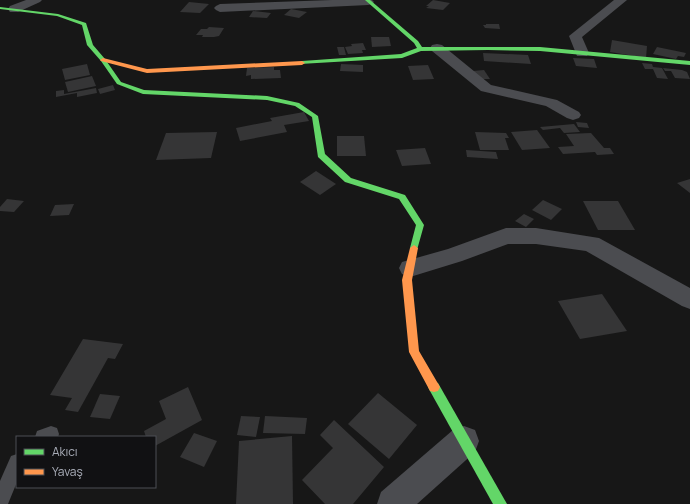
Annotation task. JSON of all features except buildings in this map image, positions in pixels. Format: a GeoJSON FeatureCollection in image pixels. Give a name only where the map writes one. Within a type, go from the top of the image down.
{"type":"FeatureCollection","features":[{"type":"Feature","properties":{"kind":"street"},"geometry":{"type":"LineString","coordinates":[[14,9],[36,0]]}},
{"type":"Feature","properties":{"kind":"street"},"geometry":{"type":"LineString","coordinates":[[582,53],[575,36],[621,0]]}},
{"type":"Feature","properties":{"kind":"street"},"geometry":{"type":"LineString","coordinates":[[220,8],[368,1],[416,42],[420,49]]}},
{"type":"Feature","properties":{"kind":"street"},"geometry":{"type":"LineString","coordinates":[[0,8],[58,15],[84,24],[90,45],[103,60],[119,83],[143,92],[267,98],[297,104],[315,116],[321,155],[348,180],[402,197],[420,225],[407,280],[414,352],[500,504]]}},
{"type":"Feature","properties":{"kind":"street"},"geometry":{"type":"LineString","coordinates":[[103,60],[147,71],[382,58],[402,56],[420,49],[467,47],[557,50],[648,60],[690,62]]}},
{"type":"Feature","properties":{"kind":"street"},"geometry":{"type":"LineString","coordinates":[[437,48],[486,88],[551,103],[573,115]]}},
{"type":"Feature","properties":{"kind":"street"},"geometry":{"type":"LineString","coordinates":[[410,268],[454,255],[506,236],[536,236],[591,244],[690,299]]}},
{"type":"Feature","properties":{"kind":"street"},"geometry":{"type":"LineString","coordinates":[[393,504],[464,441]]}},
{"type":"Feature","properties":{"kind":"lane"},"geometry":{"type":"LineString","coordinates":[[0,501],[16,464]]}},
{"type":"Feature","properties":{"kind":"traffic: fast"},"geometry":{"type":"LineString","coordinates":[[302,63],[402,56],[420,49],[416,42],[367,0]]}},
{"type":"Feature","properties":{"kind":"traffic: fast"},"geometry":{"type":"LineString","coordinates":[[0,8],[58,15],[84,24],[90,45],[103,60],[119,83],[143,92],[267,98],[297,104],[315,116],[321,155],[348,180],[402,197],[420,225],[414,248]]}},
{"type":"Feature","properties":{"kind":"traffic: fast"},"geometry":{"type":"LineString","coordinates":[[420,49],[540,49],[690,63]]}},
{"type":"Feature","properties":{"kind":"traffic: fast"},"geometry":{"type":"LineString","coordinates":[[434,387],[500,504]]}},
{"type":"Feature","properties":{"kind":"traffic: slow"},"geometry":{"type":"LineString","coordinates":[[103,60],[147,71],[302,63]]}},
{"type":"Feature","properties":{"kind":"traffic: slow"},"geometry":{"type":"LineString","coordinates":[[414,248],[407,280],[414,352],[434,387]]}}]}
